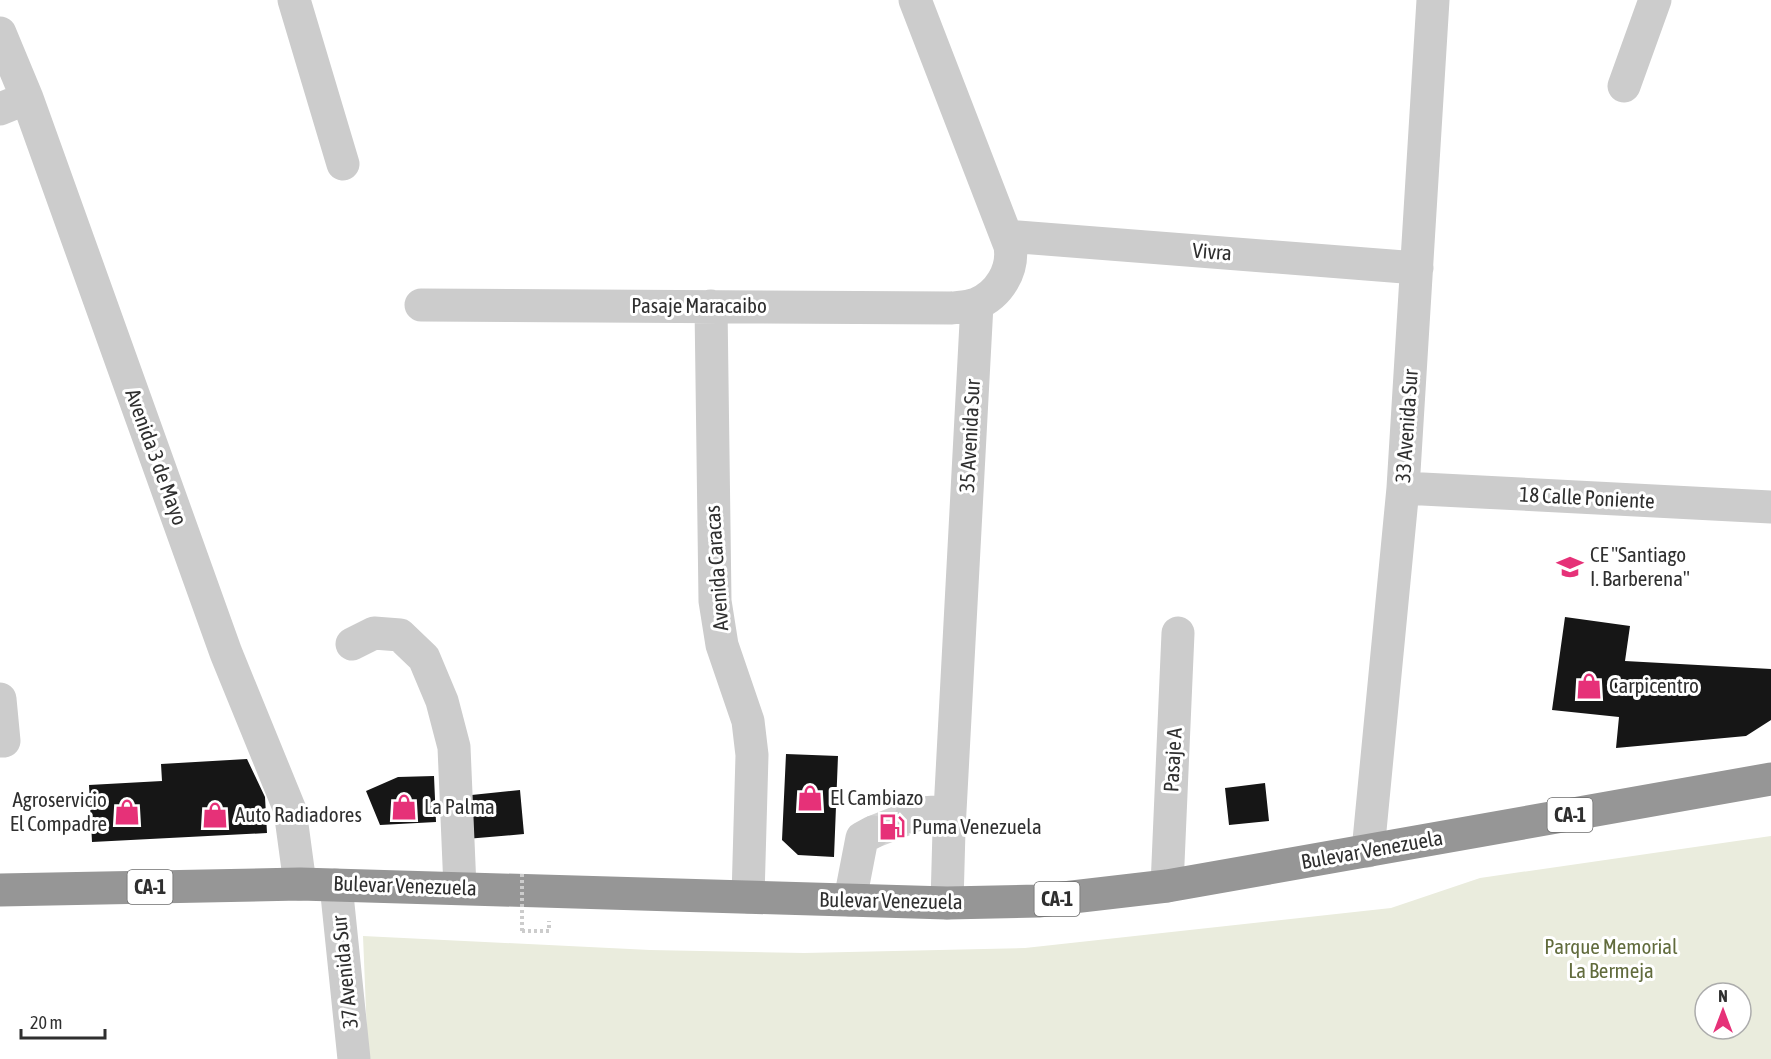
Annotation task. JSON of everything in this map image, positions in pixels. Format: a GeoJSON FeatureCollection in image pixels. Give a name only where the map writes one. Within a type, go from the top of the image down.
{"type":"FeatureCollection","features":[{"type":"Feature","properties":{"kind":"highway","name":"Bulevar Venezuela"},"geometry":{"type":"LineString","coordinates":[[0,890],[300,884],[947,903],[1038,901],[1167,886],[1771,779]]}},
{"type":"Feature","properties":{"kind":"street"},"geometry":{"type":"LineString","coordinates":[[294,0],[342,164]]}},
{"type":"Feature","properties":{"kind":"street"},"geometry":{"type":"LineString","coordinates":[[915,0],[1007,236],[1012,259],[1008,272],[1000,284],[977,304]]}},
{"type":"Feature","properties":{"kind":"street","name":"33 Avenida Sur"},"geometry":{"type":"LineString","coordinates":[[1368,852],[1402,488],[1433,0]]}},
{"type":"Feature","properties":{"kind":"street"},"geometry":{"type":"LineString","coordinates":[[1623,86],[1655,0]]}},
{"type":"Feature","properties":{"kind":"street","name":"Avenida 3 de Mayo"},"geometry":{"type":"LineString","coordinates":[[0,33],[14,104],[226,653],[290,810],[300,884]]}},
{"type":"Feature","properties":{"kind":"street","name":"Vivra"},"geometry":{"type":"LineString","coordinates":[[1007,236],[1417,268]]}},
{"type":"Feature","properties":{"kind":"street","name":"Pasaje Maracaibo"},"geometry":{"type":"LineString","coordinates":[[421,305],[952,308],[977,304]]}},
{"type":"Feature","properties":{"kind":"street","name":"35 Avenida Sur"},"geometry":{"type":"LineString","coordinates":[[947,903],[977,304]]}},
{"type":"Feature","properties":{"kind":"street","name":"Avenida Caracas"},"geometry":{"type":"LineString","coordinates":[[711,306],[713,574],[717,623],[722,645],[745,709],[751,738],[748,897]]}},
{"type":"Feature","properties":{"kind":"street","name":"18 Calle Poniente"},"geometry":{"type":"LineString","coordinates":[[1402,488],[1771,507]]}},
{"type":"Feature","properties":{"kind":"street"},"geometry":{"type":"LineString","coordinates":[[352,644],[374,633],[400,635],[424,658],[442,701],[454,747],[460,888]]}},
{"type":"Feature","properties":{"kind":"street","name":"Pasaje A"},"geometry":{"type":"LineString","coordinates":[[1167,886],[1178,633]]}},
{"type":"Feature","properties":{"kind":"street"},"geometry":{"type":"LineString","coordinates":[[0,699],[4,741],[0,741]]}},
{"type":"Feature","properties":{"kind":"street"},"geometry":{"type":"LineString","coordinates":[[910,817],[921,813],[950,811]]}},
{"type":"Feature","properties":{"kind":"street"},"geometry":{"type":"LineString","coordinates":[[850,900],[862,837],[873,832]]}},
{"type":"Feature","properties":{"kind":"street","name":"37 Avenida Sur"},"geometry":{"type":"LineString","coordinates":[[336,885],[354,1059]]}},
{"type":"Feature","properties":{"kind":"path"},"geometry":{"type":"LineString","coordinates":[[522,874],[522,931],[549,931]]}},
{"type":"Feature","properties":{"kind":"green space","name":"Parque Memorial La Bermeja"},"geometry":{"type":"Polygon","coordinates":[[[1771,836],[1771,1059],[368,1059],[363,936],[650,950],[804,953],[1025,948],[1391,908],[1480,878],[1771,836]]]}},
{"type":"Feature","properties":{"kind":"building"},"geometry":{"type":"Polygon","coordinates":[[[1565,617],[1630,626],[1625,661],[1771,669],[1771,720],[1746,736],[1616,748],[1619,717],[1552,710],[1565,617]]]}},
{"type":"Feature","properties":{"kind":"building","name":"El Cambiazo"},"geometry":{"type":"Polygon","coordinates":[[[786,754],[838,756],[834,857],[798,855],[782,840],[786,754]]]}},
{"type":"Feature","properties":{"kind":"building","name":"Auto Radiadores"},"geometry":{"type":"Polygon","coordinates":[[[247,759],[265,797],[267,833],[92,842],[89,785],[162,781],[161,764],[247,759]]]}},
{"type":"Feature","properties":{"kind":"building","name":"La Palma"},"geometry":{"type":"Polygon","coordinates":[[[434,776],[436,822],[380,825],[366,791],[398,777],[434,776]]]}},
{"type":"Feature","properties":{"kind":"building"},"geometry":{"type":"Polygon","coordinates":[[[1265,783],[1269,821],[1229,825],[1225,788],[1265,783]]]}},
{"type":"Feature","properties":{"kind":"building"},"geometry":{"type":"Polygon","coordinates":[[[520,790],[524,834],[466,839],[462,796],[520,790]]]}},
{"type":"Feature","properties":{"kind":"building","name":"Puma Venezuela"},"geometry":{"type":"Polygon","coordinates":[[[907,809],[916,830],[877,844],[869,823],[907,809]]]}},
{"type":"Feature","properties":{"kind":"tunnel"},"geometry":{"type":"LineString","coordinates":[[873,832],[911,817]]}},
{"type":"Feature","properties":{"kind":"place","name":"CE \"Santiago I. Barberena\""},"geometry":{"type":"Point","coordinates":[1570,567]}},
{"type":"Feature","properties":{"kind":"place","name":"Carpicentro"},"geometry":{"type":"Point","coordinates":[1589,686]}},
{"type":"Feature","properties":{"kind":"place","name":"El Cambiazo"},"geometry":{"type":"Point","coordinates":[810,798]}},
{"type":"Feature","properties":{"kind":"place","name":"La Palma"},"geometry":{"type":"Point","coordinates":[404,807]}},
{"type":"Feature","properties":{"kind":"place","name":"Agroservicio El Compadre"},"geometry":{"type":"Point","coordinates":[127,812]}},
{"type":"Feature","properties":{"kind":"place","name":"Auto Radiadores"},"geometry":{"type":"Point","coordinates":[215,815]}},
{"type":"Feature","properties":{"kind":"place","name":"Puma Venezuela"},"geometry":{"type":"Point","coordinates":[892,827]}}]}
